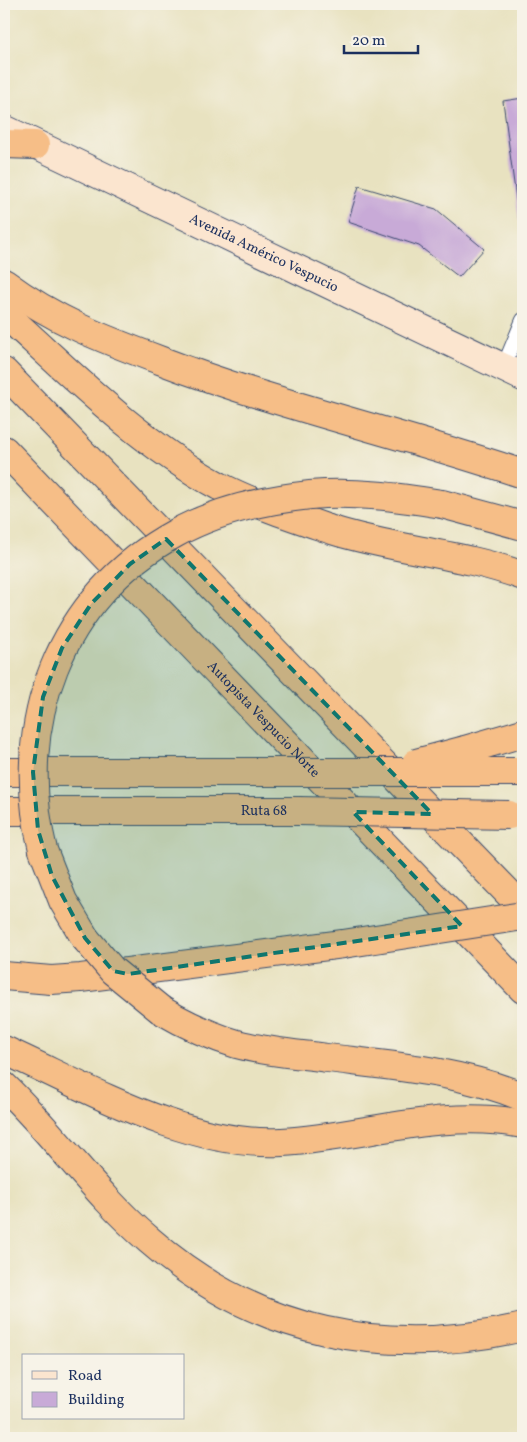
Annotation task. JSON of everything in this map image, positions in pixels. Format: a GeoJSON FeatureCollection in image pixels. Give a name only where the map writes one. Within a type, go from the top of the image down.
{"type":"FeatureCollection","features":[{"type":"Feature","properties":{"kind":"highway"},"geometry":{"type":"LineString","coordinates":[[4,144],[35,145]]}},
{"type":"Feature","properties":{"kind":"highway"},"geometry":{"type":"LineString","coordinates":[[4,283],[28,301],[64,322],[182,369],[523,474]]}},
{"type":"Feature","properties":{"kind":"highway"},"geometry":{"type":"LineString","coordinates":[[4,313],[86,387],[140,432],[219,486],[334,530],[469,560],[523,576]]}},
{"type":"Feature","properties":{"kind":"highway"},"geometry":{"type":"LineString","coordinates":[[4,372],[523,908]]}},
{"type":"Feature","properties":{"kind":"highway","name":"Autopista Vespucio Norte"},"geometry":{"type":"LineString","coordinates":[[4,450],[523,989]]}},
{"type":"Feature","properties":{"kind":"highway"},"geometry":{"type":"LineString","coordinates":[[523,526],[442,504],[374,495],[342,494],[273,500],[236,509],[201,521],[152,547],[130,564],[91,604],[76,625],[62,648],[43,697],[37,723],[33,772],[34,809],[43,850],[63,901],[85,938],[113,972],[161,1010],[188,1025],[238,1044],[283,1053],[423,1070],[459,1077],[523,1097]]}},
{"type":"Feature","properties":{"kind":"highway"},"geometry":{"type":"LineString","coordinates":[[470,761],[523,733]]}},
{"type":"Feature","properties":{"kind":"highway"},"geometry":{"type":"LineString","coordinates":[[4,772],[374,773],[470,761],[523,772]]}},
{"type":"Feature","properties":{"kind":"highway","name":"Ruta 68"},"geometry":{"type":"LineString","coordinates":[[4,811],[298,811],[516,815]]}},
{"type":"Feature","properties":{"kind":"highway"},"geometry":{"type":"LineString","coordinates":[[4,976],[51,980],[81,978],[342,944],[523,916]]}},
{"type":"Feature","properties":{"kind":"highway"},"geometry":{"type":"LineString","coordinates":[[4,1050],[158,1119],[187,1130],[218,1137],[281,1142],[426,1120],[459,1118],[523,1124]]}},
{"type":"Feature","properties":{"kind":"highway"},"geometry":{"type":"LineString","coordinates":[[4,1086],[92,1185],[149,1240],[202,1279],[257,1308],[317,1329],[380,1340],[450,1340],[488,1336],[523,1327]]}},
{"type":"Feature","properties":{"kind":"main road","name":"Avenida Américo Vespucio"},"geometry":{"type":"LineString","coordinates":[[4,129],[513,373]]}},
{"type":"Feature","properties":{"kind":"lane"},"geometry":{"type":"LineString","coordinates":[[513,373],[523,320]]}},
{"type":"Feature","properties":{"kind":"highlighted area"},"geometry":{"type":"Polygon","coordinates":[[[166,539],[432,814],[353,812],[462,926],[128,974],[113,971],[85,938],[52,876],[38,830],[33,772],[43,697],[62,648],[91,604],[130,564],[166,539]]]}},
{"type":"Feature","properties":{"kind":"building"},"geometry":{"type":"Polygon","coordinates":[[[523,98],[523,220],[519,221],[503,101],[523,98]]]}},
{"type":"Feature","properties":{"kind":"building"},"geometry":{"type":"Polygon","coordinates":[[[359,186],[436,209],[484,249],[459,277],[419,246],[348,222],[359,186]]]}}]}
